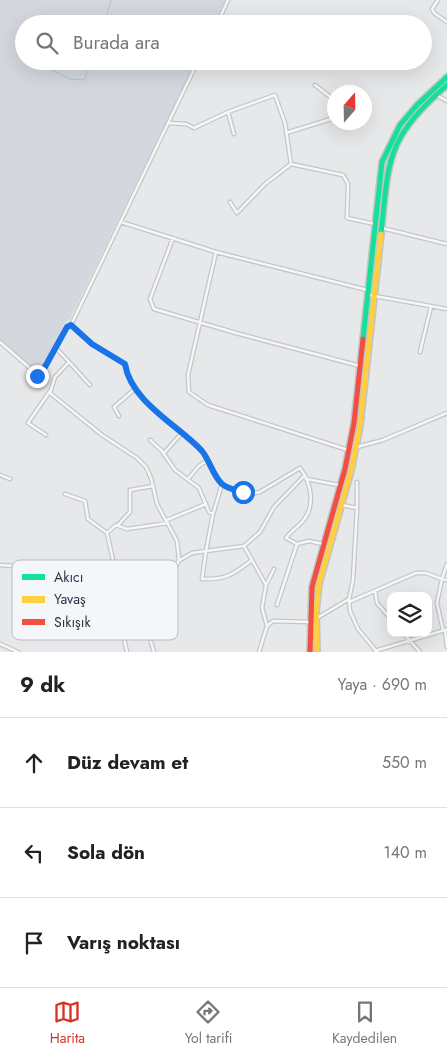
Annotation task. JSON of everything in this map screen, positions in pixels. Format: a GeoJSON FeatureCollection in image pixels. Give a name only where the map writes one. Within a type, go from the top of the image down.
{"type":"FeatureCollection","features":[{"type":"Feature","properties":{"kind":"main road"},"geometry":{"type":"LineString","coordinates":[[316,652],[316,599],[322,567],[357,447],[380,170],[391,138],[412,108],[447,77]]}},
{"type":"Feature","properties":{"kind":"main road"},"geometry":{"type":"LineString","coordinates":[[310,652],[312,587],[350,450],[382,228],[387,170],[393,148],[410,120],[447,85]]}},
{"type":"Feature","properties":{"kind":"street"},"geometry":{"type":"LineString","coordinates":[[220,15],[228,0]]}},
{"type":"Feature","properties":{"kind":"street"},"geometry":{"type":"LineString","coordinates":[[438,0],[432,9],[434,13],[447,22]]}},
{"type":"Feature","properties":{"kind":"street"},"geometry":{"type":"LineString","coordinates":[[0,342],[40,376],[67,327],[71,325],[194,70]]}},
{"type":"Feature","properties":{"kind":"street"},"geometry":{"type":"LineString","coordinates":[[315,85],[327,94]]}},
{"type":"Feature","properties":{"kind":"street"},"geometry":{"type":"LineString","coordinates":[[168,124],[186,124],[194,128],[228,112],[275,95],[281,107],[291,164]]}},
{"type":"Feature","properties":{"kind":"street"},"geometry":{"type":"LineString","coordinates":[[436,95],[447,101]]}},
{"type":"Feature","properties":{"kind":"street"},"geometry":{"type":"LineString","coordinates":[[228,112],[234,134]]}},
{"type":"Feature","properties":{"kind":"street"},"geometry":{"type":"LineString","coordinates":[[286,133],[327,120]]}},
{"type":"Feature","properties":{"kind":"street"},"geometry":{"type":"LineString","coordinates":[[230,202],[237,213],[265,184],[291,164],[343,175],[348,184],[347,218],[376,224]]}},
{"type":"Feature","properties":{"kind":"street"},"geometry":{"type":"LineString","coordinates":[[121,222],[216,252],[371,294],[447,309]]}},
{"type":"Feature","properties":{"kind":"street"},"geometry":{"type":"LineString","coordinates":[[382,228],[447,244]]}},
{"type":"Feature","properties":{"kind":"street"},"geometry":{"type":"LineString","coordinates":[[173,238],[150,299],[151,305],[154,308],[199,323],[361,366]]}},
{"type":"Feature","properties":{"kind":"street"},"geometry":{"type":"LineString","coordinates":[[216,252],[188,375],[188,387],[193,396],[208,405],[350,450]]}},
{"type":"Feature","properties":{"kind":"street"},"geometry":{"type":"LineString","coordinates":[[420,352],[431,307]]}},
{"type":"Feature","properties":{"kind":"street"},"geometry":{"type":"LineString","coordinates":[[71,325],[92,344],[125,364],[129,380],[181,433],[203,452],[222,484],[231,489],[253,494],[300,468],[306,477],[311,500],[309,509],[302,522],[286,538],[297,544],[309,540],[323,544]]}},
{"type":"Feature","properties":{"kind":"street"},"geometry":{"type":"LineString","coordinates":[[55,347],[90,385]]}},
{"type":"Feature","properties":{"kind":"street"},"geometry":{"type":"LineString","coordinates":[[46,435],[28,423],[50,391],[55,377],[69,362]]}},
{"type":"Feature","properties":{"kind":"street"},"geometry":{"type":"LineString","coordinates":[[119,416],[114,407],[136,388]]}},
{"type":"Feature","properties":{"kind":"street"},"geometry":{"type":"LineString","coordinates":[[50,391],[102,435],[140,460],[148,470],[157,504],[177,541],[179,560],[192,553],[244,546],[260,532],[274,507],[306,477]]}},
{"type":"Feature","properties":{"kind":"street"},"geometry":{"type":"LineString","coordinates":[[357,447],[383,440],[447,413]]}},
{"type":"Feature","properties":{"kind":"street"},"geometry":{"type":"LineString","coordinates":[[164,453],[181,433]]}},
{"type":"Feature","properties":{"kind":"street"},"geometry":{"type":"LineString","coordinates":[[150,440],[164,453],[173,467],[199,488],[213,514]]}},
{"type":"Feature","properties":{"kind":"street"},"geometry":{"type":"LineString","coordinates":[[188,480],[199,466],[208,460]]}},
{"type":"Feature","properties":{"kind":"street"},"geometry":{"type":"LineString","coordinates":[[0,475],[10,479]]}},
{"type":"Feature","properties":{"kind":"street"},"geometry":{"type":"LineString","coordinates":[[306,477],[341,485]]}},
{"type":"Feature","properties":{"kind":"street"},"geometry":{"type":"LineString","coordinates":[[358,482],[353,580],[349,601],[353,620],[358,629],[376,651],[445,630]]}},
{"type":"Feature","properties":{"kind":"street"},"geometry":{"type":"LineString","coordinates":[[222,484],[213,514],[202,579],[225,578],[252,560]]}},
{"type":"Feature","properties":{"kind":"street"},"geometry":{"type":"LineString","coordinates":[[118,526],[130,512],[130,490],[153,486]]}},
{"type":"Feature","properties":{"kind":"street"},"geometry":{"type":"LineString","coordinates":[[65,494],[85,501],[88,519],[107,533],[113,560]]}},
{"type":"Feature","properties":{"kind":"street"},"geometry":{"type":"LineString","coordinates":[[107,533],[114,526],[127,529],[167,521],[206,504]]}},
{"type":"Feature","properties":{"kind":"street"},"geometry":{"type":"LineString","coordinates":[[341,504],[357,508]]}},
{"type":"Feature","properties":{"kind":"street"},"geometry":{"type":"LineString","coordinates":[[277,605],[297,544]]}},
{"type":"Feature","properties":{"kind":"street"},"geometry":{"type":"LineString","coordinates":[[244,546],[266,585]]}},
{"type":"Feature","properties":{"kind":"street"},"geometry":{"type":"LineString","coordinates":[[447,564],[437,603],[445,630],[447,647]]}},
{"type":"Feature","properties":{"kind":"street"},"geometry":{"type":"LineString","coordinates":[[259,652],[267,626],[262,608],[266,585],[274,569]]}},
{"type":"Feature","properties":{"kind":"street"},"geometry":{"type":"LineString","coordinates":[[316,619],[349,601],[419,573],[447,580]]}},
{"type":"Feature","properties":{"kind":"street"},"geometry":{"type":"LineString","coordinates":[[375,591],[378,603],[387,614]]}},
{"type":"Feature","properties":{"kind":"street"},"geometry":{"type":"LineString","coordinates":[[267,626],[276,620],[310,622]]}},
{"type":"Feature","properties":{"kind":"street"},"geometry":{"type":"LineString","coordinates":[[406,637],[420,652]]}},
{"type":"Feature","properties":{"kind":"street"},"geometry":{"type":"LineString","coordinates":[[151,642],[154,652]]}},
{"type":"Feature","properties":{"kind":"street"},"geometry":{"type":"LineString","coordinates":[[0,644],[18,652]]}},
{"type":"Feature","properties":{"kind":"shaded area"},"geometry":{"type":"Polygon","coordinates":[[[0,0],[226,0],[219,15],[15,15],[15,70],[192,70],[70,319],[64,324],[40,373],[37,374],[0,340],[0,0]]]}},
{"type":"Feature","properties":{"kind":"waterway"},"geometry":{"type":"LineString","coordinates":[[107,15],[111,0]]}},
{"type":"Feature","properties":{"kind":"waterway"},"geometry":{"type":"LineString","coordinates":[[52,70],[70,79],[84,80],[88,70]]}},
{"type":"Feature","properties":{"kind":"traffic: fast"},"geometry":{"type":"LineString","coordinates":[[363,339],[382,162],[400,125],[417,105],[447,77]]}},
{"type":"Feature","properties":{"kind":"traffic: fast"},"geometry":{"type":"LineString","coordinates":[[381,234],[386,186],[394,151],[412,120],[447,85]]}},
{"type":"Feature","properties":{"kind":"traffic: slow"},"geometry":{"type":"LineString","coordinates":[[317,652],[316,611],[319,584],[351,471],[360,426],[381,234]]}},
{"type":"Feature","properties":{"kind":"traffic: jam"},"geometry":{"type":"LineString","coordinates":[[310,652],[312,587],[345,469],[354,423],[363,339]]}},
{"type":"Feature","properties":{"kind":"route"},"geometry":{"type":"LineString","coordinates":[[37,376],[40,376],[68,325],[71,325],[92,344],[125,364],[129,380],[159,413],[203,452],[222,484],[243,492]]}}]}
